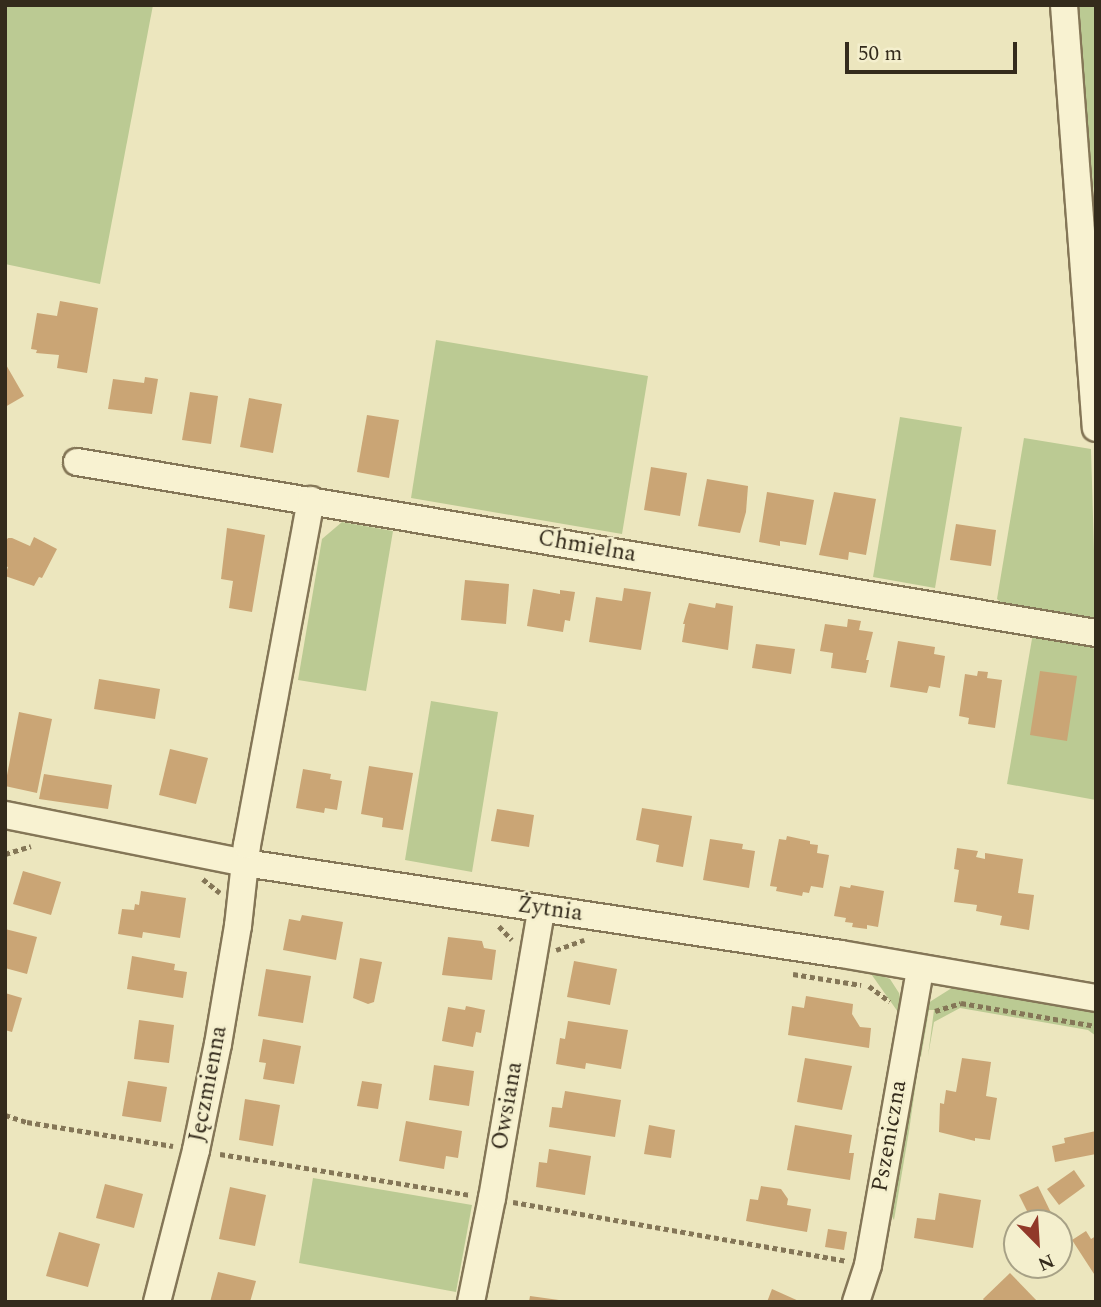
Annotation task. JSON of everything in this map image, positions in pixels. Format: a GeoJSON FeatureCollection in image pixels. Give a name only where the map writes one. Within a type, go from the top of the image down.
{"type":"FeatureCollection","features":[{"type":"Feature","properties":{"kind":"street"},"geometry":{"type":"LineString","coordinates":[[1064,5],[1096,428]]}},
{"type":"Feature","properties":{"kind":"street","name":"Chmielna"},"geometry":{"type":"LineString","coordinates":[[78,462],[1096,633]]}},
{"type":"Feature","properties":{"kind":"street","name":"Jęczmienna"},"geometry":{"type":"LineString","coordinates":[[156,1302],[196,1150],[219,1034],[245,863],[311,500]]}},
{"type":"Feature","properties":{"kind":"street","name":"Żytnia"},"geometry":{"type":"LineString","coordinates":[[5,815],[245,863],[1096,998]]}},
{"type":"Feature","properties":{"kind":"street","name":"Owsiana"},"geometry":{"type":"LineString","coordinates":[[471,1302],[492,1198],[541,910]]}},
{"type":"Feature","properties":{"kind":"street","name":"Pszeniczna"},"geometry":{"type":"LineString","coordinates":[[856,1302],[868,1265],[920,969]]}},
{"type":"Feature","properties":{"kind":"path"},"geometry":{"type":"LineString","coordinates":[[932,1012],[961,1003],[1096,1027]]}},
{"type":"Feature","properties":{"kind":"path"},"geometry":{"type":"LineString","coordinates":[[5,1115],[27,1122],[492,1198],[868,1265]]}},
{"type":"Feature","properties":{"kind":"green space"},"geometry":{"type":"Polygon","coordinates":[[[5,5],[153,5],[100,284],[5,264],[5,5]]]}},
{"type":"Feature","properties":{"kind":"green space"},"geometry":{"type":"Polygon","coordinates":[[[1096,5],[1096,215],[1076,7],[1096,5]]]}},
{"type":"Feature","properties":{"kind":"green space"},"geometry":{"type":"Polygon","coordinates":[[[436,340],[648,376],[622,534],[411,498],[436,340]]]}},
{"type":"Feature","properties":{"kind":"green space"},"geometry":{"type":"Polygon","coordinates":[[[900,417],[962,427],[935,588],[873,577],[900,417]]]}},
{"type":"Feature","properties":{"kind":"green space"},"geometry":{"type":"Polygon","coordinates":[[[1024,438],[1091,449],[1096,618],[1085,623],[1009,609],[997,599],[1024,438]]]}},
{"type":"Feature","properties":{"kind":"green space"},"geometry":{"type":"Polygon","coordinates":[[[342,522],[393,531],[366,691],[298,680],[322,539],[342,522]]]}},
{"type":"Feature","properties":{"kind":"green space"},"geometry":{"type":"Polygon","coordinates":[[[1033,633],[1080,641],[1096,650],[1096,800],[1007,784],[1033,633]]]}},
{"type":"Feature","properties":{"kind":"green space"},"geometry":{"type":"Polygon","coordinates":[[[431,701],[498,712],[472,872],[405,860],[431,701]]]}},
{"type":"Feature","properties":{"kind":"green space"},"geometry":{"type":"Polygon","coordinates":[[[869,971],[890,979],[899,993],[902,1005],[898,1033],[895,1033],[898,1012],[869,971]]]}},
{"type":"Feature","properties":{"kind":"green space"},"geometry":{"type":"Polygon","coordinates":[[[955,986],[1096,1009],[1096,1036],[1088,1030],[960,1008],[934,1022],[928,1056],[934,1010],[929,1010],[921,1057],[916,1053],[928,1003],[955,986]]]}},
{"type":"Feature","properties":{"kind":"green space"},"geometry":{"type":"Polygon","coordinates":[[[917,1075],[894,1220],[891,1215],[912,1080],[917,1075]]]}},
{"type":"Feature","properties":{"kind":"green space"},"geometry":{"type":"Polygon","coordinates":[[[313,1178],[472,1205],[456,1292],[299,1263],[313,1178]]]}},
{"type":"Feature","properties":{"kind":"building"},"geometry":{"type":"Polygon","coordinates":[[[60,301],[98,308],[87,373],[57,368],[59,355],[36,353],[37,350],[31,349],[37,313],[57,316],[60,301]]]}},
{"type":"Feature","properties":{"kind":"building"},"geometry":{"type":"Polygon","coordinates":[[[5,363],[24,396],[5,407],[5,363]]]}},
{"type":"Feature","properties":{"kind":"building"},"geometry":{"type":"Polygon","coordinates":[[[145,377],[158,379],[152,414],[108,409],[113,379],[144,383],[145,377]]]}},
{"type":"Feature","properties":{"kind":"building"},"geometry":{"type":"Polygon","coordinates":[[[190,392],[218,396],[211,444],[182,440],[190,392]]]}},
{"type":"Feature","properties":{"kind":"building"},"geometry":{"type":"Polygon","coordinates":[[[249,398],[282,404],[273,453],[240,447],[249,398]]]}},
{"type":"Feature","properties":{"kind":"building"},"geometry":{"type":"Polygon","coordinates":[[[367,415],[399,420],[389,478],[357,472],[367,415]]]}},
{"type":"Feature","properties":{"kind":"building"},"geometry":{"type":"Polygon","coordinates":[[[651,467],[687,473],[680,516],[644,510],[651,467]]]}},
{"type":"Feature","properties":{"kind":"building"},"geometry":{"type":"Polygon","coordinates":[[[707,479],[748,486],[746,512],[740,533],[698,526],[707,479]]]}},
{"type":"Feature","properties":{"kind":"building"},"geometry":{"type":"Polygon","coordinates":[[[767,492],[814,500],[806,545],[780,541],[780,546],[759,542],[767,492]]]}},
{"type":"Feature","properties":{"kind":"building"},"geometry":{"type":"Polygon","coordinates":[[[834,492],[876,499],[866,555],[849,552],[848,560],[819,555],[834,492]]]}},
{"type":"Feature","properties":{"kind":"building"},"geometry":{"type":"Polygon","coordinates":[[[956,524],[996,530],[991,566],[950,560],[956,524]]]}},
{"type":"Feature","properties":{"kind":"building"},"geometry":{"type":"Polygon","coordinates":[[[227,528],[265,535],[252,612],[229,608],[233,581],[221,579],[227,528]]]}},
{"type":"Feature","properties":{"kind":"building"},"geometry":{"type":"Polygon","coordinates":[[[34,537],[57,549],[42,578],[39,577],[34,586],[5,576],[8,567],[5,566],[5,542],[12,538],[30,546],[34,537]]]}},
{"type":"Feature","properties":{"kind":"building"},"geometry":{"type":"Polygon","coordinates":[[[465,580],[509,584],[506,624],[461,620],[465,580]]]}},
{"type":"Feature","properties":{"kind":"building"},"geometry":{"type":"Polygon","coordinates":[[[624,588],[651,592],[641,650],[589,642],[596,597],[622,601],[624,588]]]}},
{"type":"Feature","properties":{"kind":"building"},"geometry":{"type":"Polygon","coordinates":[[[533,589],[560,594],[560,590],[575,592],[570,621],[565,620],[563,632],[527,626],[533,589]]]}},
{"type":"Feature","properties":{"kind":"building"},"geometry":{"type":"Polygon","coordinates":[[[689,603],[715,608],[716,603],[733,606],[728,650],[682,642],[683,624],[689,603]]]}},
{"type":"Feature","properties":{"kind":"building"},"geometry":{"type":"Polygon","coordinates":[[[848,619],[861,621],[859,630],[873,632],[866,660],[869,660],[866,673],[831,668],[833,653],[820,651],[825,624],[847,627],[848,619]]]}},
{"type":"Feature","properties":{"kind":"building"},"geometry":{"type":"Polygon","coordinates":[[[898,641],[935,647],[934,654],[945,656],[940,688],[929,686],[927,693],[890,687],[898,641]]]}},
{"type":"Feature","properties":{"kind":"building"},"geometry":{"type":"Polygon","coordinates":[[[756,644],[795,649],[791,674],[752,668],[756,644]]]}},
{"type":"Feature","properties":{"kind":"building"},"geometry":{"type":"Polygon","coordinates":[[[978,671],[988,672],[987,678],[1002,680],[995,728],[968,724],[969,718],[959,716],[965,674],[977,676],[978,671]]]}},
{"type":"Feature","properties":{"kind":"building"},"geometry":{"type":"Polygon","coordinates":[[[1040,671],[1077,676],[1067,741],[1030,735],[1040,671]]]}},
{"type":"Feature","properties":{"kind":"building"},"geometry":{"type":"Polygon","coordinates":[[[99,679],[160,689],[155,719],[94,709],[99,679]]]}},
{"type":"Feature","properties":{"kind":"building"},"geometry":{"type":"Polygon","coordinates":[[[19,712],[52,719],[37,793],[5,786],[19,712]]]}},
{"type":"Feature","properties":{"kind":"building"},"geometry":{"type":"Polygon","coordinates":[[[170,749],[208,758],[196,804],[159,795],[170,749]]]}},
{"type":"Feature","properties":{"kind":"building"},"geometry":{"type":"Polygon","coordinates":[[[369,766],[413,773],[403,830],[382,827],[383,818],[361,814],[369,766]]]}},
{"type":"Feature","properties":{"kind":"building"},"geometry":{"type":"Polygon","coordinates":[[[303,769],[331,774],[330,779],[342,781],[337,810],[325,808],[324,813],[296,808],[303,769]]]}},
{"type":"Feature","properties":{"kind":"building"},"geometry":{"type":"Polygon","coordinates":[[[44,774],[112,785],[108,809],[39,799],[44,774]]]}},
{"type":"Feature","properties":{"kind":"building"},"geometry":{"type":"Polygon","coordinates":[[[642,808],[692,816],[683,867],[656,862],[659,845],[636,840],[642,808]]]}},
{"type":"Feature","properties":{"kind":"building"},"geometry":{"type":"Polygon","coordinates":[[[497,809],[534,815],[529,847],[491,841],[497,809]]]}},
{"type":"Feature","properties":{"kind":"building"},"geometry":{"type":"Polygon","coordinates":[[[787,836],[810,841],[810,844],[818,845],[817,853],[829,855],[823,888],[811,886],[809,893],[803,892],[802,896],[776,891],[777,887],[770,886],[779,839],[786,840],[787,836]]]}},
{"type":"Feature","properties":{"kind":"building"},"geometry":{"type":"Polygon","coordinates":[[[710,839],[743,844],[742,849],[755,851],[749,888],[703,880],[710,839]]]}},
{"type":"Feature","properties":{"kind":"building"},"geometry":{"type":"Polygon","coordinates":[[[957,848],[978,851],[976,857],[985,859],[985,853],[1023,859],[1018,893],[1034,895],[1029,930],[1000,925],[1002,916],[976,911],[977,905],[954,902],[959,870],[954,869],[957,848]]]}},
{"type":"Feature","properties":{"kind":"building"},"geometry":{"type":"Polygon","coordinates":[[[23,871],[61,882],[51,915],[13,904],[23,871]]]}},
{"type":"Feature","properties":{"kind":"building"},"geometry":{"type":"Polygon","coordinates":[[[851,885],[884,891],[878,927],[852,927],[853,923],[845,922],[846,918],[834,916],[840,886],[850,888],[851,885]]]}},
{"type":"Feature","properties":{"kind":"building"},"geometry":{"type":"Polygon","coordinates":[[[141,891],[186,898],[180,938],[143,932],[142,938],[118,934],[122,909],[134,910],[135,904],[139,905],[141,891]]]}},
{"type":"Feature","properties":{"kind":"building"},"geometry":{"type":"Polygon","coordinates":[[[302,915],[343,922],[336,960],[283,950],[289,919],[300,921],[302,915]]]}},
{"type":"Feature","properties":{"kind":"building"},"geometry":{"type":"Polygon","coordinates":[[[5,929],[37,937],[27,974],[5,968],[5,929]]]}},
{"type":"Feature","properties":{"kind":"building"},"geometry":{"type":"Polygon","coordinates":[[[448,937],[482,941],[484,948],[496,950],[492,980],[442,975],[448,937]]]}},
{"type":"Feature","properties":{"kind":"building"},"geometry":{"type":"Polygon","coordinates":[[[132,956],[175,964],[174,970],[187,972],[183,998],[127,989],[132,956]]]}},
{"type":"Feature","properties":{"kind":"building"},"geometry":{"type":"Polygon","coordinates":[[[360,958],[382,962],[374,1002],[368,1004],[353,998],[360,958]]]}},
{"type":"Feature","properties":{"kind":"building"},"geometry":{"type":"Polygon","coordinates":[[[574,961],[617,969],[610,1005],[567,997],[574,961]]]}},
{"type":"Feature","properties":{"kind":"building"},"geometry":{"type":"Polygon","coordinates":[[[266,969],[311,976],[303,1023],[258,1016],[266,969]]]}},
{"type":"Feature","properties":{"kind":"building"},"geometry":{"type":"Polygon","coordinates":[[[5,993],[22,998],[12,1032],[5,1030],[5,993]]]}},
{"type":"Feature","properties":{"kind":"building"},"geometry":{"type":"Polygon","coordinates":[[[806,996],[853,1004],[852,1014],[860,1027],[871,1028],[869,1048],[788,1035],[792,1006],[804,1008],[806,996]]]}},
{"type":"Feature","properties":{"kind":"building"},"geometry":{"type":"Polygon","coordinates":[[[466,1006],[485,1010],[481,1033],[476,1032],[473,1047],[442,1041],[448,1007],[465,1010],[466,1006]]]}},
{"type":"Feature","properties":{"kind":"building"},"geometry":{"type":"Polygon","coordinates":[[[139,1020],[174,1025],[169,1063],[134,1059],[139,1020]]]}},
{"type":"Feature","properties":{"kind":"building"},"geometry":{"type":"Polygon","coordinates":[[[568,1021],[628,1030],[621,1069],[586,1063],[585,1069],[556,1064],[560,1038],[565,1039],[568,1021]]]}},
{"type":"Feature","properties":{"kind":"building"},"geometry":{"type":"Polygon","coordinates":[[[263,1039],[301,1046],[294,1084],[263,1079],[266,1063],[259,1062],[263,1039]]]}},
{"type":"Feature","properties":{"kind":"building"},"geometry":{"type":"Polygon","coordinates":[[[805,1058],[852,1066],[842,1110],[797,1102],[805,1058]]]}},
{"type":"Feature","properties":{"kind":"building"},"geometry":{"type":"Polygon","coordinates":[[[962,1058],[991,1062],[986,1096],[997,1098],[990,1140],[975,1138],[975,1141],[939,1132],[940,1103],[944,1104],[946,1090],[956,1092],[962,1058]]]}},
{"type":"Feature","properties":{"kind":"building"},"geometry":{"type":"Polygon","coordinates":[[[434,1065],[474,1071],[469,1106],[429,1100],[434,1065]]]}},
{"type":"Feature","properties":{"kind":"building"},"geometry":{"type":"Polygon","coordinates":[[[128,1081],[167,1087],[161,1122],[122,1116],[128,1081]]]}},
{"type":"Feature","properties":{"kind":"building"},"geometry":{"type":"Polygon","coordinates":[[[362,1081],[382,1084],[378,1109],[357,1106],[362,1081]]]}},
{"type":"Feature","properties":{"kind":"building"},"geometry":{"type":"Polygon","coordinates":[[[565,1091],[621,1100],[615,1137],[549,1127],[552,1107],[562,1108],[565,1091]]]}},
{"type":"Feature","properties":{"kind":"building"},"geometry":{"type":"Polygon","coordinates":[[[245,1099],[280,1105],[273,1146],[239,1140],[245,1099]]]}},
{"type":"Feature","properties":{"kind":"building"},"geometry":{"type":"Polygon","coordinates":[[[406,1121],[462,1131],[458,1158],[446,1156],[444,1169],[399,1161],[406,1121]]]}},
{"type":"Feature","properties":{"kind":"building"},"geometry":{"type":"Polygon","coordinates":[[[649,1125],[675,1130],[671,1158],[644,1154],[649,1125]]]}},
{"type":"Feature","properties":{"kind":"building"},"geometry":{"type":"Polygon","coordinates":[[[795,1125],[852,1135],[849,1153],[854,1153],[850,1180],[787,1170],[795,1125]]]}},
{"type":"Feature","properties":{"kind":"building"},"geometry":{"type":"Polygon","coordinates":[[[1096,1131],[1096,1154],[1055,1162],[1052,1146],[1065,1143],[1064,1138],[1096,1131]]]}},
{"type":"Feature","properties":{"kind":"building"},"geometry":{"type":"Polygon","coordinates":[[[549,1149],[591,1156],[585,1195],[536,1187],[539,1162],[547,1163],[549,1149]]]}},
{"type":"Feature","properties":{"kind":"building"},"geometry":{"type":"Polygon","coordinates":[[[1074,1170],[1085,1186],[1059,1205],[1047,1189],[1074,1170]]]}},
{"type":"Feature","properties":{"kind":"building"},"geometry":{"type":"Polygon","coordinates":[[[105,1184],[143,1194],[134,1228],[96,1218],[105,1184]]]}},
{"type":"Feature","properties":{"kind":"building"},"geometry":{"type":"Polygon","coordinates":[[[761,1186],[781,1189],[788,1199],[787,1205],[811,1209],[807,1232],[746,1221],[750,1199],[758,1200],[761,1186]]]}},
{"type":"Feature","properties":{"kind":"building"},"geometry":{"type":"Polygon","coordinates":[[[1038,1186],[1049,1209],[1026,1209],[1019,1195],[1038,1186]]]}},
{"type":"Feature","properties":{"kind":"building"},"geometry":{"type":"Polygon","coordinates":[[[230,1187],[266,1195],[255,1246],[219,1239],[230,1187]]]}},
{"type":"Feature","properties":{"kind":"building"},"geometry":{"type":"Polygon","coordinates":[[[939,1193],[981,1200],[973,1248],[914,1238],[917,1218],[935,1220],[939,1193]]]}},
{"type":"Feature","properties":{"kind":"building"},"geometry":{"type":"Polygon","coordinates":[[[828,1229],[847,1232],[844,1250],[825,1247],[828,1229]]]}},
{"type":"Feature","properties":{"kind":"building"},"geometry":{"type":"Polygon","coordinates":[[[1086,1231],[1091,1239],[1096,1236],[1096,1277],[1073,1242],[1086,1231]]]}},
{"type":"Feature","properties":{"kind":"building"},"geometry":{"type":"Polygon","coordinates":[[[59,1232],[100,1244],[88,1287],[46,1276],[59,1232]]]}},
{"type":"Feature","properties":{"kind":"building"},"geometry":{"type":"Polygon","coordinates":[[[218,1272],[256,1281],[250,1302],[210,1302],[218,1272]]]}},
{"type":"Feature","properties":{"kind":"building"},"geometry":{"type":"Polygon","coordinates":[[[1004,1279],[1016,1279],[1038,1302],[985,1302],[983,1299],[1004,1279]]]}},
{"type":"Feature","properties":{"kind":"building"},"geometry":{"type":"Polygon","coordinates":[[[772,1289],[801,1302],[767,1302],[772,1289]]]}},
{"type":"Feature","properties":{"kind":"building"},"geometry":{"type":"Polygon","coordinates":[[[530,1296],[559,1300],[559,1302],[529,1302],[530,1296]]]}}]}
